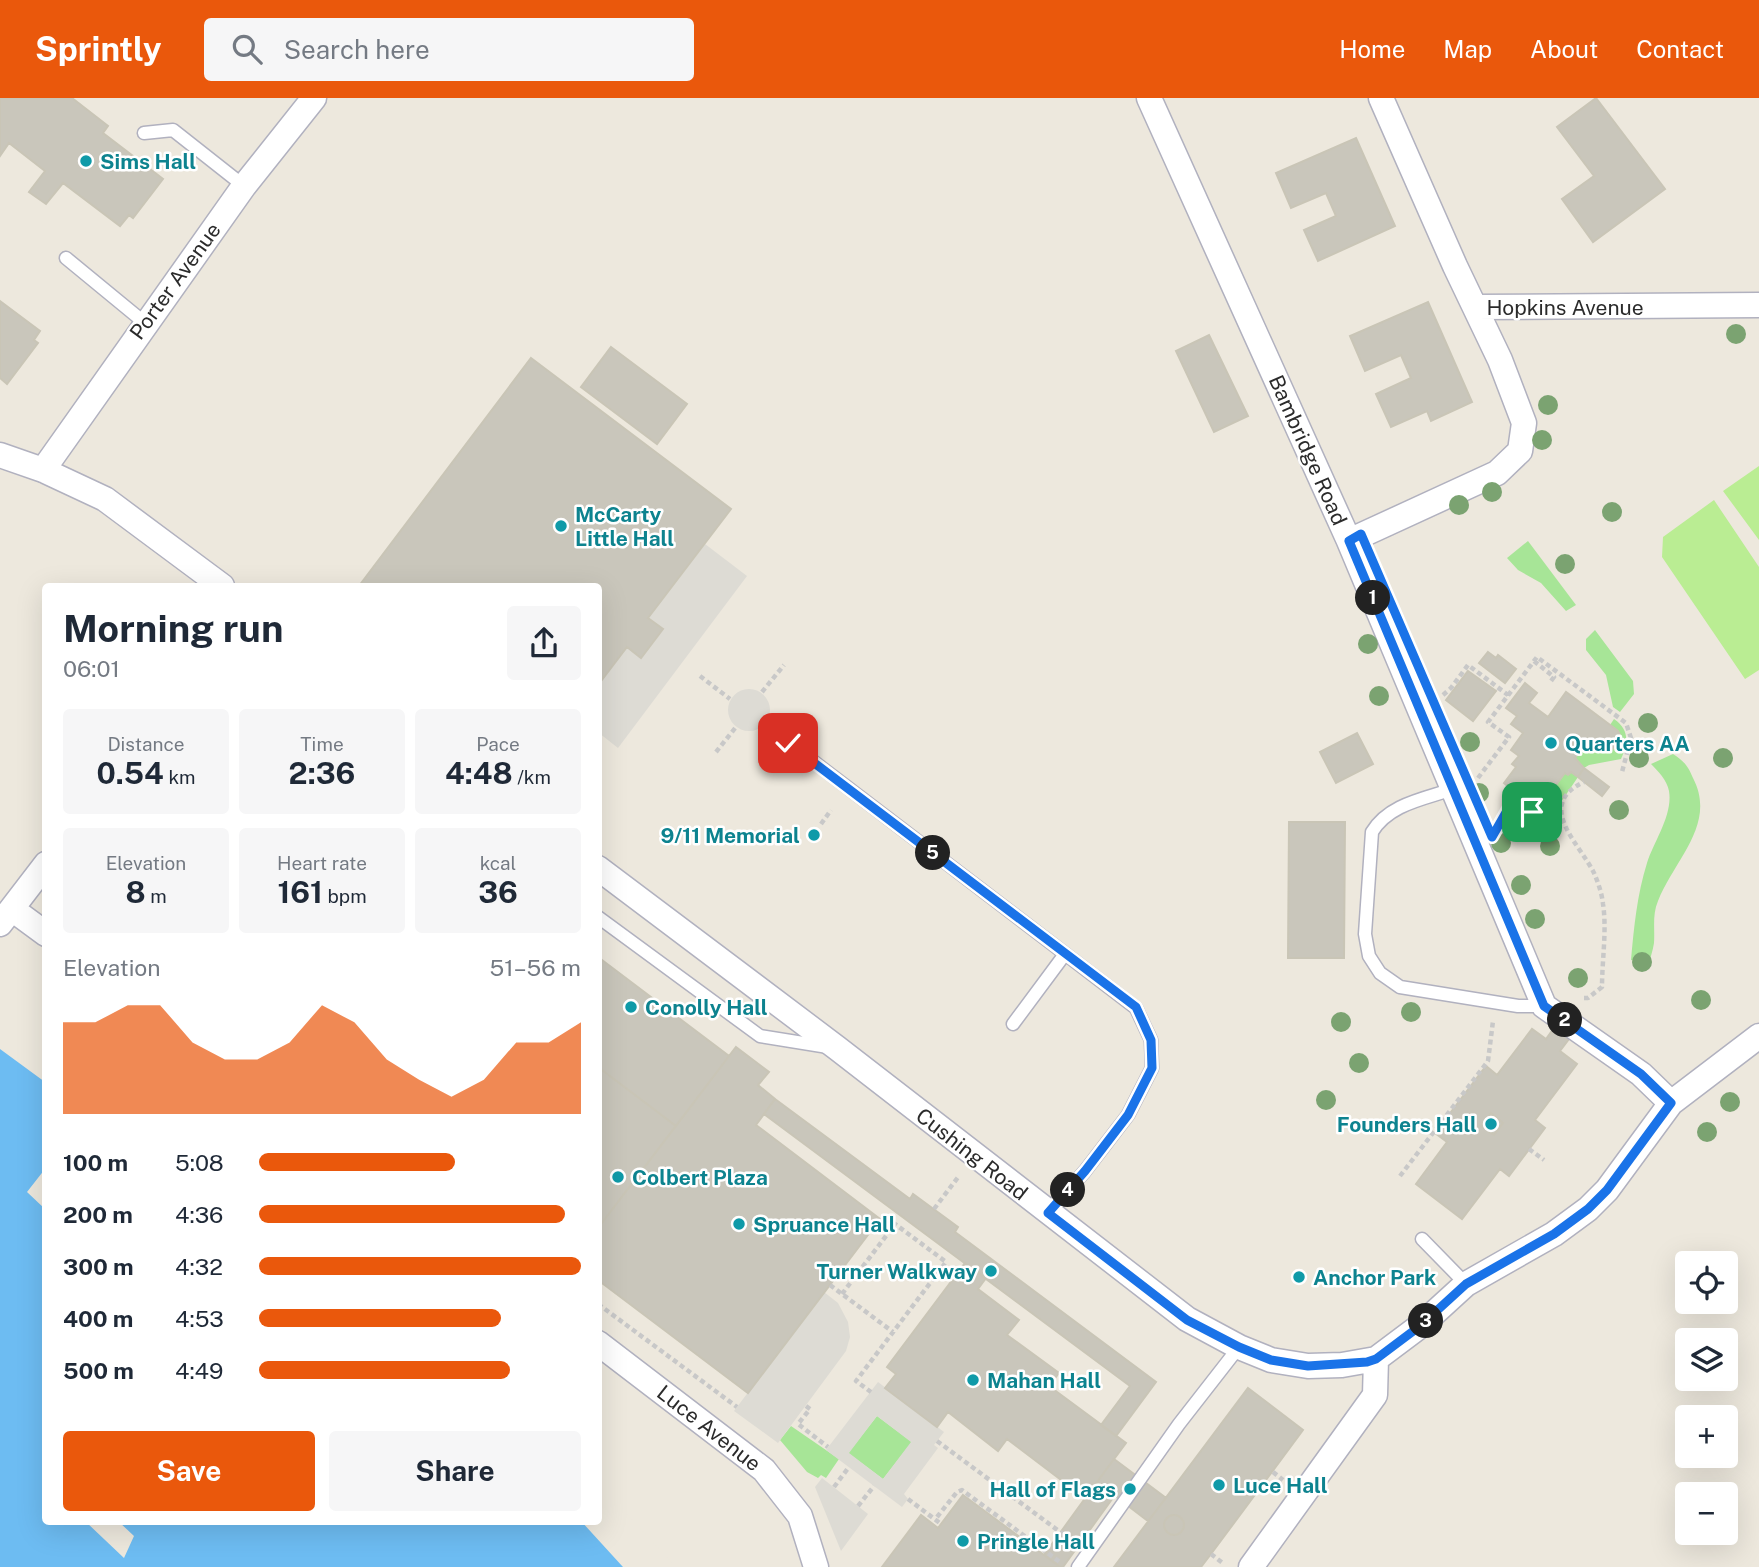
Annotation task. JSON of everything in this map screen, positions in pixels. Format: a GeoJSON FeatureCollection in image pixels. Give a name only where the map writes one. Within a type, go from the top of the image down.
{"type":"FeatureCollection","features":[{"type":"Feature","properties":{"kind":"street","name":"Porter Avenue"},"geometry":{"type":"LineString","coordinates":[[43,470],[244,186],[314,98]]}},
{"type":"Feature","properties":{"kind":"street","name":"Bambridge Road"},"geometry":{"type":"LineString","coordinates":[[1149,98],[1462,789],[1544,1006]]}},
{"type":"Feature","properties":{"kind":"street","name":"Hopkins Avenue"},"geometry":{"type":"LineString","coordinates":[[1381,98],[1475,307],[1759,305]]}},
{"type":"Feature","properties":{"kind":"street"},"geometry":{"type":"LineString","coordinates":[[1349,541],[1497,473],[1520,451],[1524,423],[1500,360],[1475,307]]}},
{"type":"Feature","properties":{"kind":"street"},"geometry":{"type":"LineString","coordinates":[[0,455],[43,470],[104,499],[218,583]]}},
{"type":"Feature","properties":{"kind":"street"},"geometry":{"type":"LineString","coordinates":[[42,869],[6,916],[42,932]]}},
{"type":"Feature","properties":{"kind":"street","name":"Cushing Road"},"geometry":{"type":"LineString","coordinates":[[602,871],[837,1048],[1187,1320],[1271,1360],[1308,1366],[1342,1365],[1376,1359]]}},
{"type":"Feature","properties":{"kind":"street"},"geometry":{"type":"LineString","coordinates":[[1544,1006],[1641,1074],[1671,1103]]}},
{"type":"Feature","properties":{"kind":"street"},"geometry":{"type":"LineString","coordinates":[[1251,1567],[1375,1395],[1376,1359],[1420,1326],[1466,1284],[1554,1234],[1588,1209],[1607,1190],[1671,1103],[1759,1036]]}},
{"type":"Feature","properties":{"kind":"street","name":"Luce Avenue"},"geometry":{"type":"LineString","coordinates":[[602,1346],[764,1470],[800,1516],[816,1567]]}},
{"type":"Feature","properties":{"kind":"lane"},"geometry":{"type":"LineString","coordinates":[[145,133],[173,130],[244,186]]}},
{"type":"Feature","properties":{"kind":"lane"},"geometry":{"type":"LineString","coordinates":[[66,258],[145,323]]}},
{"type":"Feature","properties":{"kind":"lane"},"geometry":{"type":"LineString","coordinates":[[788,743],[1136,1007],[1151,1040],[1152,1068],[1128,1115],[1085,1171],[1048,1213]]}},
{"type":"Feature","properties":{"kind":"lane"},"geometry":{"type":"LineString","coordinates":[[1462,789],[1397,808],[1380,819],[1372,832],[1365,934],[1369,956],[1380,973],[1401,987],[1518,1006],[1544,1006]]}},
{"type":"Feature","properties":{"kind":"lane"},"geometry":{"type":"LineString","coordinates":[[602,920],[760,1036],[837,1048]]}},
{"type":"Feature","properties":{"kind":"lane"},"geometry":{"type":"LineString","coordinates":[[1013,1024],[1065,954]]}},
{"type":"Feature","properties":{"kind":"lane"},"geometry":{"type":"LineString","coordinates":[[1422,1239],[1466,1284]]}},
{"type":"Feature","properties":{"kind":"lane"},"geometry":{"type":"LineString","coordinates":[[1078,1567],[1179,1424],[1239,1347]]}},
{"type":"Feature","properties":{"kind":"path"},"geometry":{"type":"LineString","coordinates":[[1462,789],[1509,737],[1488,722],[1537,657],[1626,723],[1631,738],[1622,772]]}},
{"type":"Feature","properties":{"kind":"path"},"geometry":{"type":"LineString","coordinates":[[1534,661],[1554,677],[1551,681]]}},
{"type":"Feature","properties":{"kind":"path"},"geometry":{"type":"LineString","coordinates":[[762,692],[784,665]]}},
{"type":"Feature","properties":{"kind":"path"},"geometry":{"type":"LineString","coordinates":[[1432,699],[1451,688],[1468,665],[1508,695]]}},
{"type":"Feature","properties":{"kind":"path"},"geometry":{"type":"LineString","coordinates":[[700,676],[730,699]]}},
{"type":"Feature","properties":{"kind":"path"},"geometry":{"type":"LineString","coordinates":[[716,752],[736,727]]}},
{"type":"Feature","properties":{"kind":"path"},"geometry":{"type":"LineString","coordinates":[[1577,998],[1588,998],[1602,987],[1604,906],[1594,872],[1562,820],[1563,804],[1574,786],[1584,782]]}},
{"type":"Feature","properties":{"kind":"path"},"geometry":{"type":"LineString","coordinates":[[1492,837],[1513,801],[1532,812],[1563,804]]}},
{"type":"Feature","properties":{"kind":"path"},"geometry":{"type":"LineString","coordinates":[[821,824],[831,810]]}},
{"type":"Feature","properties":{"kind":"path"},"geometry":{"type":"LineString","coordinates":[[1400,1176],[1488,1061],[1494,1011]]}},
{"type":"Feature","properties":{"kind":"path"},"geometry":{"type":"LineString","coordinates":[[1529,1149],[1544,1160]]}},
{"type":"Feature","properties":{"kind":"path"},"geometry":{"type":"LineString","coordinates":[[934,1209],[964,1170]]}},
{"type":"Feature","properties":{"kind":"path"},"geometry":{"type":"LineString","coordinates":[[842,1294],[895,1224],[946,1262],[856,1381],[871,1392]]}},
{"type":"Feature","properties":{"kind":"path"},"geometry":{"type":"LineString","coordinates":[[830,1285],[893,1332]]}},
{"type":"Feature","properties":{"kind":"path"},"geometry":{"type":"LineString","coordinates":[[602,1307],[737,1407]]}},
{"type":"Feature","properties":{"kind":"path"},"geometry":{"type":"LineString","coordinates":[[806,1406],[810,1409],[798,1424],[828,1447]]}},
{"type":"Feature","properties":{"kind":"path"},"geometry":{"type":"LineString","coordinates":[[937,1441],[1088,1553]]}},
{"type":"Feature","properties":{"kind":"path"},"geometry":{"type":"LineString","coordinates":[[834,1487],[849,1467]]}},
{"type":"Feature","properties":{"kind":"path"},"geometry":{"type":"LineString","coordinates":[[858,1506],[874,1486]]}},
{"type":"Feature","properties":{"kind":"path"},"geometry":{"type":"LineString","coordinates":[[937,1517],[957,1492],[962,1490],[1066,1567]]}},
{"type":"Feature","properties":{"kind":"path"},"geometry":{"type":"LineString","coordinates":[[908,1499],[941,1524]]}},
{"type":"Feature","properties":{"kind":"path"},"geometry":{"type":"LineString","coordinates":[[1211,1554],[1227,1567]]}},
{"type":"Feature","properties":{"kind":"green space"},"geometry":{"type":"Polygon","coordinates":[[[1759,466],[1759,540],[1723,491],[1759,466]]]}},
{"type":"Feature","properties":{"kind":"green space"},"geometry":{"type":"Polygon","coordinates":[[[1714,500],[1759,567],[1759,670],[1745,679],[1662,557],[1663,537],[1714,500]]]}},
{"type":"Feature","properties":{"kind":"green space"},"geometry":{"type":"Polygon","coordinates":[[[1528,541],[1576,605],[1566,611],[1541,583],[1518,570],[1507,558],[1528,541]]]}},
{"type":"Feature","properties":{"kind":"green space"},"geometry":{"type":"Polygon","coordinates":[[[1595,630],[1633,681],[1634,694],[1620,712],[1613,707],[1606,675],[1586,650],[1586,639],[1595,630]]]}},
{"type":"Feature","properties":{"kind":"green space"},"geometry":{"type":"Polygon","coordinates":[[[1614,719],[1623,728],[1626,737],[1621,759],[1584,768],[1575,758],[1590,738],[1607,750],[1620,744],[1620,734],[1610,725],[1614,719]]]}},
{"type":"Feature","properties":{"kind":"green space"},"geometry":{"type":"Polygon","coordinates":[[[1673,754],[1685,764],[1691,774],[1699,795],[1700,811],[1691,841],[1656,906],[1654,943],[1649,964],[1631,960],[1635,923],[1644,875],[1666,819],[1669,800],[1666,783],[1651,764],[1673,754]]]}},
{"type":"Feature","properties":{"kind":"green space"},"geometry":{"type":"Polygon","coordinates":[[[1571,772],[1578,777],[1561,802],[1545,809],[1520,805],[1526,797],[1535,804],[1565,773],[1568,775],[1571,772]]]}},
{"type":"Feature","properties":{"kind":"green space"},"geometry":{"type":"Polygon","coordinates":[[[877,1416],[912,1442],[883,1479],[848,1453],[877,1416]]]}},
{"type":"Feature","properties":{"kind":"green space"},"geometry":{"type":"Polygon","coordinates":[[[791,1426],[839,1459],[826,1478],[821,1475],[818,1478],[807,1472],[780,1440],[791,1426]]]}},
{"type":"Feature","properties":{"kind":"shaded area"},"geometry":{"type":"Polygon","coordinates":[[[705,544],[747,576],[618,748],[602,735],[602,680],[627,647],[641,658],[663,630],[648,618],[705,544]]]}},
{"type":"Feature","properties":{"kind":"shaded area"},"geometry":{"type":"Polygon","coordinates":[[[749,689],[764,695],[770,710],[764,725],[749,731],[734,725],[728,710],[734,695],[749,689]]]}},
{"type":"Feature","properties":{"kind":"shaded area"},"geometry":{"type":"Polygon","coordinates":[[[824,1292],[838,1303],[848,1322],[850,1337],[846,1351],[778,1443],[734,1411],[824,1292]]]}},
{"type":"Feature","properties":{"kind":"shaded area"},"geometry":{"type":"Polygon","coordinates":[[[878,1382],[944,1432],[934,1445],[938,1448],[904,1494],[908,1499],[902,1507],[826,1450],[878,1382]],[[877,1416],[849,1453],[883,1479],[911,1442],[877,1416]]]}},
{"type":"Feature","properties":{"kind":"shaded area"},"geometry":{"type":"Polygon","coordinates":[[[822,1478],[868,1514],[841,1551],[815,1487],[822,1478]]]}},
{"type":"Feature","properties":{"kind":"water"},"geometry":{"type":"Polygon","coordinates":[[[0,1049],[42,1080],[42,1173],[27,1192],[42,1206],[42,1525],[602,1523],[672,1567],[0,1567],[0,1049]]]}},
{"type":"Feature","properties":{"kind":"pier"},"geometry":{"type":"Polygon","coordinates":[[[602,1495],[623,1510],[676,1567],[623,1567],[585,1525],[602,1525],[602,1495]]]}},
{"type":"Feature","properties":{"kind":"pier"},"geometry":{"type":"Polygon","coordinates":[[[89,1525],[122,1525],[134,1536],[124,1558],[89,1525]]]}},
{"type":"Feature","properties":{"kind":"building","name":"Sims Hall"},"geometry":{"type":"Polygon","coordinates":[[[0,98],[72,98],[108,126],[103,133],[163,179],[133,218],[129,215],[120,226],[63,183],[46,204],[29,192],[45,171],[9,143],[0,156],[0,98]]]}},
{"type":"Feature","properties":{"kind":"building"},"geometry":{"type":"Polygon","coordinates":[[[1596,98],[1665,189],[1593,242],[1562,199],[1594,176],[1557,127],[1596,98]]]}},
{"type":"Feature","properties":{"kind":"building"},"geometry":{"type":"Polygon","coordinates":[[[1356,138],[1395,226],[1318,261],[1304,230],[1336,216],[1326,193],[1291,208],[1276,173],[1356,138]]]}},
{"type":"Feature","properties":{"kind":"building"},"geometry":{"type":"Polygon","coordinates":[[[0,301],[40,331],[34,340],[38,343],[7,384],[0,378],[0,301]]]}},
{"type":"Feature","properties":{"kind":"building"},"geometry":{"type":"Polygon","coordinates":[[[1428,302],[1472,402],[1431,421],[1427,411],[1391,427],[1376,394],[1411,378],[1401,355],[1365,371],[1350,336],[1428,302]]]}},
{"type":"Feature","properties":{"kind":"building"},"geometry":{"type":"Polygon","coordinates":[[[1209,335],[1248,416],[1214,432],[1176,351],[1209,335]]]}},
{"type":"Feature","properties":{"kind":"building"},"geometry":{"type":"Polygon","coordinates":[[[611,347],[687,404],[657,444],[581,387],[611,347]]]}},
{"type":"Feature","properties":{"kind":"building","name":"McCarty Little Hall"},"geometry":{"type":"Polygon","coordinates":[[[531,358],[731,509],[648,618],[663,629],[641,658],[627,647],[602,680],[602,583],[361,583],[531,358]]]}},
{"type":"Feature","properties":{"kind":"building"},"geometry":{"type":"Polygon","coordinates":[[[1488,652],[1496,658],[1498,655],[1516,669],[1505,683],[1479,663],[1488,652]]]}},
{"type":"Feature","properties":{"kind":"building"},"geometry":{"type":"Polygon","coordinates":[[[1468,671],[1496,691],[1473,721],[1446,700],[1468,671]]]}},
{"type":"Feature","properties":{"kind":"building","name":"Quarters AA"},"geometry":{"type":"Polygon","coordinates":[[[1525,683],[1537,693],[1529,703],[1548,717],[1566,692],[1618,731],[1621,737],[1619,744],[1611,750],[1604,749],[1590,738],[1575,758],[1584,768],[1578,777],[1571,772],[1568,775],[1565,773],[1549,794],[1545,791],[1534,805],[1526,797],[1520,805],[1507,794],[1511,789],[1504,783],[1516,767],[1512,764],[1519,756],[1511,750],[1523,733],[1511,724],[1517,716],[1506,708],[1525,683]]]}},
{"type":"Feature","properties":{"kind":"building"},"geometry":{"type":"Polygon","coordinates":[[[1357,733],[1373,764],[1336,783],[1320,752],[1357,733]]]}},
{"type":"Feature","properties":{"kind":"building"},"geometry":{"type":"Polygon","coordinates":[[[1584,768],[1609,787],[1602,796],[1578,777],[1584,768]]]}},
{"type":"Feature","properties":{"kind":"building"},"geometry":{"type":"Polygon","coordinates":[[[1289,822],[1345,822],[1344,958],[1288,958],[1289,822]]]}},
{"type":"Feature","properties":{"kind":"building","name":"Conolly Hall"},"geometry":{"type":"Polygon","coordinates":[[[602,960],[729,1056],[676,1126],[602,1070],[602,960]]]}},
{"type":"Feature","properties":{"kind":"building","name":"Founders Hall"},"geometry":{"type":"Polygon","coordinates":[[[1554,1028],[1569,1039],[1560,1051],[1577,1064],[1535,1120],[1545,1128],[1509,1176],[1500,1169],[1462,1219],[1416,1184],[1447,1142],[1435,1133],[1486,1066],[1497,1075],[1532,1029],[1546,1039],[1554,1028]]]}},
{"type":"Feature","properties":{"kind":"building","name":"Spruance Hall"},"geometry":{"type":"Polygon","coordinates":[[[736,1047],[769,1072],[758,1085],[775,1099],[756,1125],[880,1219],[748,1393],[602,1283],[602,1223],[736,1047]]]}},
{"type":"Feature","properties":{"kind":"building","name":"Colbert Plaza"},"geometry":{"type":"Polygon","coordinates":[[[602,1070],[676,1126],[602,1223],[602,1070]]]}},
{"type":"Feature","properties":{"kind":"building","name":"Turner Walkway"},"geometry":{"type":"Polygon","coordinates":[[[775,1099],[910,1199],[913,1194],[958,1227],[955,1232],[1156,1382],[1116,1436],[1101,1425],[1130,1386],[764,1114],[775,1099]]]}},
{"type":"Feature","properties":{"kind":"building"},"geometry":{"type":"Polygon","coordinates":[[[1491,1113],[1503,1123],[1494,1135],[1481,1126],[1491,1113]]]}},
{"type":"Feature","properties":{"kind":"building","name":"Mahan Hall"},"geometry":{"type":"Polygon","coordinates":[[[965,1263],[986,1278],[978,1289],[1019,1320],[1007,1335],[1059,1373],[1049,1386],[1126,1443],[1085,1498],[1007,1439],[998,1451],[948,1412],[937,1427],[885,1388],[896,1374],[887,1367],[965,1263]]]}},
{"type":"Feature","properties":{"kind":"building","name":"Luce Hall"},"geometry":{"type":"Polygon","coordinates":[[[1248,1388],[1303,1430],[1211,1554],[1201,1567],[1114,1567],[1248,1388]]]}},
{"type":"Feature","properties":{"kind":"building","name":"Hall of Flags"},"geometry":{"type":"Polygon","coordinates":[[[1114,1459],[1166,1498],[1148,1521],[1097,1482],[1114,1459]]]}},
{"type":"Feature","properties":{"kind":"building"},"geometry":{"type":"Polygon","coordinates":[[[1097,1482],[1115,1495],[1063,1567],[1060,1567],[1044,1555],[1097,1482]]]}},
{"type":"Feature","properties":{"kind":"building","name":"Pringle Hall"},"geometry":{"type":"Polygon","coordinates":[[[963,1495],[1060,1567],[882,1567],[921,1515],[938,1528],[963,1495]]]}},
{"type":"Feature","properties":{"kind":"building"},"geometry":{"type":"Polygon","coordinates":[[[1174,1515],[1181,1518],[1184,1525],[1181,1532],[1174,1535],[1167,1532],[1164,1525],[1167,1518],[1174,1515]]]}},
{"type":"Feature","properties":{"kind":"place","name":"Sims Hall"},"geometry":{"type":"Point","coordinates":[86,161]}},
{"type":"Feature","properties":{"kind":"place","name":"McCarty Little Hall"},"geometry":{"type":"Point","coordinates":[561,526]}},
{"type":"Feature","properties":{"kind":"place","name":"Quarters AA"},"geometry":{"type":"Point","coordinates":[1551,743]}},
{"type":"Feature","properties":{"kind":"place","name":"9/11 Memorial"},"geometry":{"type":"Point","coordinates":[814,835]}},
{"type":"Feature","properties":{"kind":"place","name":"Conolly Hall"},"geometry":{"type":"Point","coordinates":[631,1007]}},
{"type":"Feature","properties":{"kind":"place","name":"Founders Hall"},"geometry":{"type":"Point","coordinates":[1491,1124]}},
{"type":"Feature","properties":{"kind":"place","name":"Colbert Plaza"},"geometry":{"type":"Point","coordinates":[618,1177]}},
{"type":"Feature","properties":{"kind":"place","name":"Spruance Hall"},"geometry":{"type":"Point","coordinates":[739,1224]}},
{"type":"Feature","properties":{"kind":"place","name":"Turner Walkway"},"geometry":{"type":"Point","coordinates":[991,1271]}},
{"type":"Feature","properties":{"kind":"place","name":"Anchor Park"},"geometry":{"type":"Point","coordinates":[1299,1277]}},
{"type":"Feature","properties":{"kind":"place","name":"Mahan Hall"},"geometry":{"type":"Point","coordinates":[973,1380]}},
{"type":"Feature","properties":{"kind":"place","name":"Luce Hall"},"geometry":{"type":"Point","coordinates":[1219,1485]}},
{"type":"Feature","properties":{"kind":"place","name":"Hall of Flags"},"geometry":{"type":"Point","coordinates":[1130,1489]}},
{"type":"Feature","properties":{"kind":"place","name":"Pringle Hall"},"geometry":{"type":"Point","coordinates":[963,1541]}},
{"type":"Feature","properties":{"kind":"route"},"geometry":{"type":"LineString","coordinates":[[788,743],[1136,1007],[1151,1040],[1152,1068],[1128,1115],[1085,1171],[1048,1213],[1187,1320],[1271,1360],[1308,1366],[1342,1365],[1376,1359],[1420,1326],[1466,1284],[1554,1234],[1588,1209],[1607,1190],[1671,1103],[1641,1074],[1544,1006],[1349,541],[1361,534],[1492,837],[1512,802],[1532,812]]}}]}
